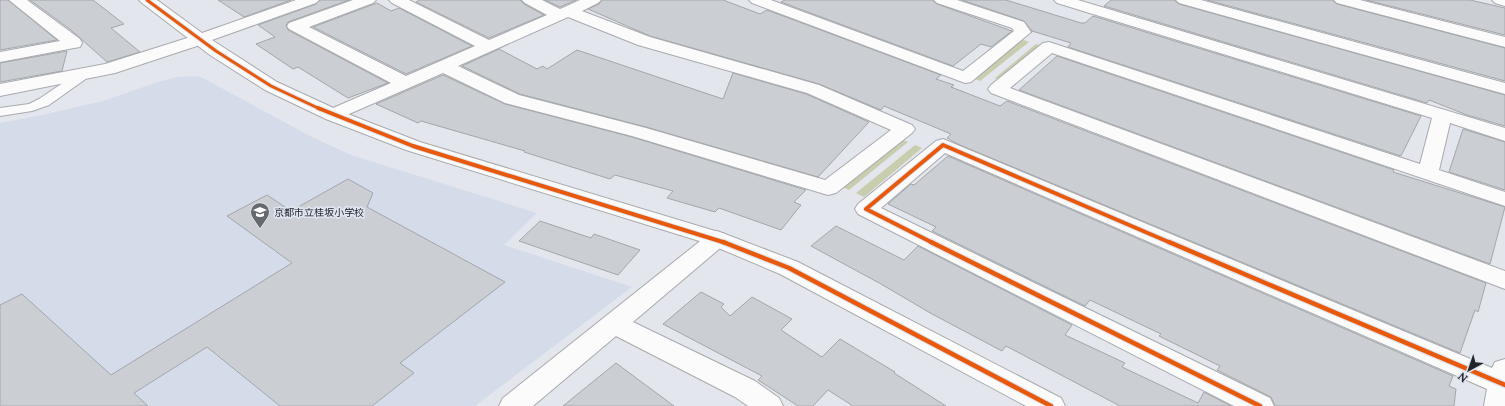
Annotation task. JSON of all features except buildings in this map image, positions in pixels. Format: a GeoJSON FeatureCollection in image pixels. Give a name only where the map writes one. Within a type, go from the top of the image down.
{"type":"FeatureCollection","features":[{"type":"Feature","properties":{"kind":"street"},"geometry":{"type":"LineString","coordinates":[[0,57],[74,43],[17,0]]}},
{"type":"Feature","properties":{"kind":"street"},"geometry":{"type":"LineString","coordinates":[[147,0],[200,39],[271,86],[333,115],[413,146],[717,239],[789,268],[1051,406]]}},
{"type":"Feature","properties":{"kind":"street"},"geometry":{"type":"LineString","coordinates":[[0,90],[83,74],[132,62],[310,0]]}},
{"type":"Feature","properties":{"kind":"street"},"geometry":{"type":"LineString","coordinates":[[368,0],[295,26],[406,83]]}},
{"type":"Feature","properties":{"kind":"street"},"geometry":{"type":"LineString","coordinates":[[398,0],[489,46]]}},
{"type":"Feature","properties":{"kind":"street"},"geometry":{"type":"LineString","coordinates":[[443,66],[512,99],[639,132],[828,188],[905,129],[813,89],[644,41],[530,0]]}},
{"type":"Feature","properties":{"kind":"street"},"geometry":{"type":"LineString","coordinates":[[333,115],[593,0]]}},
{"type":"Feature","properties":{"kind":"street"},"geometry":{"type":"LineString","coordinates":[[757,0],[965,78],[1023,32],[1018,25],[942,0]]}},
{"type":"Feature","properties":{"kind":"street"},"geometry":{"type":"LineString","coordinates":[[1062,0],[1505,135]]}},
{"type":"Feature","properties":{"kind":"street"},"geometry":{"type":"LineString","coordinates":[[1184,0],[1505,89]]}},
{"type":"Feature","properties":{"kind":"street"},"geometry":{"type":"LineString","coordinates":[[1342,0],[1505,42]]}},
{"type":"Feature","properties":{"kind":"street"},"geometry":{"type":"LineString","coordinates":[[1500,0],[1505,1]]}},
{"type":"Feature","properties":{"kind":"street"},"geometry":{"type":"LineString","coordinates":[[1505,199],[1049,47],[997,89],[1505,280]]}},
{"type":"Feature","properties":{"kind":"street"},"geometry":{"type":"LineString","coordinates":[[1428,173],[1442,115]]}},
{"type":"Feature","properties":{"kind":"street"},"geometry":{"type":"LineString","coordinates":[[1260,406],[866,209],[943,145],[1503,386]]}},
{"type":"Feature","properties":{"kind":"street"},"geometry":{"type":"LineString","coordinates":[[513,406],[717,239]]}},
{"type":"Feature","properties":{"kind":"street"},"geometry":{"type":"LineString","coordinates":[[613,323],[745,389],[769,406]]}},
{"type":"Feature","properties":{"kind":"lane"},"geometry":{"type":"LineString","coordinates":[[0,112],[32,107],[44,102],[83,74]]}},
{"type":"Feature","properties":{"kind":"shaded area","name":"京都市立桂坂小学校"},"geometry":{"type":"Polygon","coordinates":[[[177,77],[201,77],[310,136],[351,155],[537,213],[504,245],[632,287],[475,406],[0,406],[0,123],[103,101],[158,82],[177,77]]]}},
{"type":"Feature","properties":{"kind":"green space"},"geometry":{"type":"Polygon","coordinates":[[[1021,39],[1029,42],[980,81],[973,78],[1021,39]]]}},
{"type":"Feature","properties":{"kind":"green space"},"geometry":{"type":"Polygon","coordinates":[[[1036,44],[1043,46],[1003,80],[995,78],[1036,44]]]}},
{"type":"Feature","properties":{"kind":"green space"},"geometry":{"type":"Polygon","coordinates":[[[901,139],[908,142],[849,190],[840,186],[901,139]]]}},
{"type":"Feature","properties":{"kind":"green space"},"geometry":{"type":"Polygon","coordinates":[[[915,145],[922,148],[864,197],[856,193],[915,145]]]}},
{"type":"Feature","properties":{"kind":"cycle path"},"geometry":{"type":"LineString","coordinates":[[147,0],[216,51],[271,86],[333,115],[413,146],[717,239],[789,268],[1051,406]]}},
{"type":"Feature","properties":{"kind":"cycle path"},"geometry":{"type":"LineString","coordinates":[[1260,406],[866,209],[943,145],[1505,385]]}},
{"type":"Feature","properties":{"kind":"place","name":"京都市立桂坂小学校"},"geometry":{"type":"Point","coordinates":[260,229]}}]}
